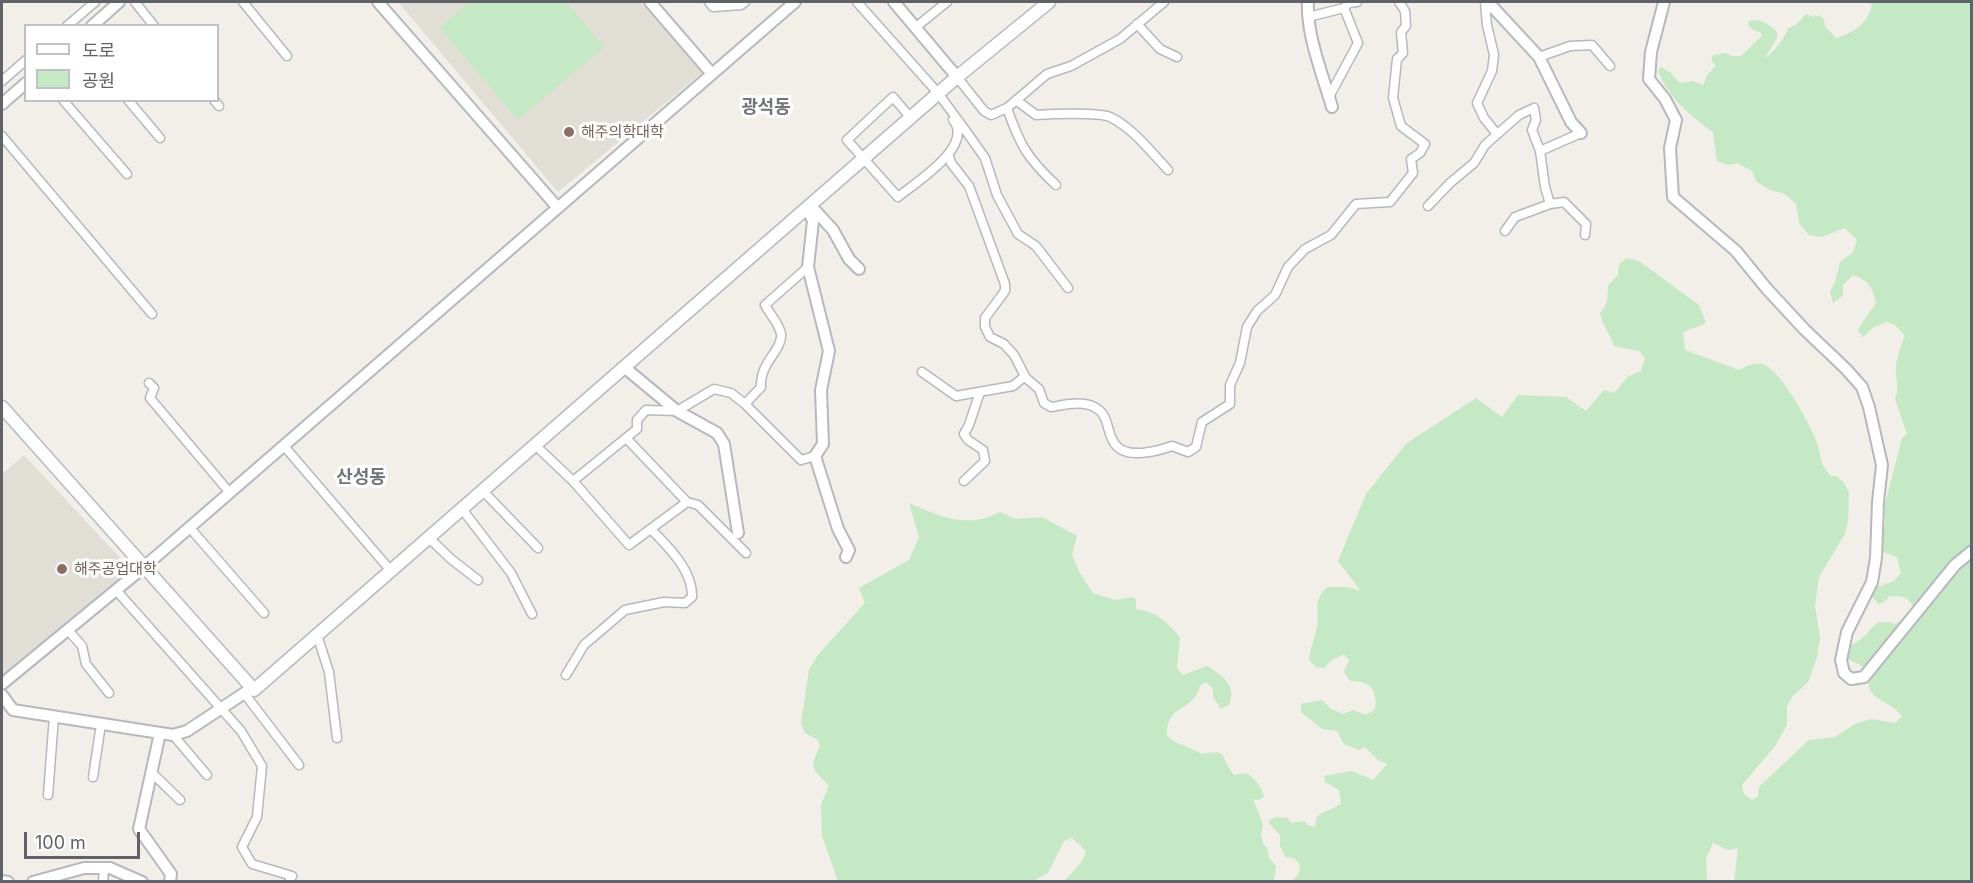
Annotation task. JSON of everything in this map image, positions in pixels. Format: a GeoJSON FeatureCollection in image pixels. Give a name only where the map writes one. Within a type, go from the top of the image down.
{"type":"FeatureCollection","features":[{"type":"Feature","properties":{"kind":"main road"},"geometry":{"type":"LineString","coordinates":[[2,407],[144,567],[248,690],[254,690],[910,117],[1049,2]]}},
{"type":"Feature","properties":{"kind":"street"},"geometry":{"type":"LineString","coordinates":[[69,24],[95,2]]}},
{"type":"Feature","properties":{"kind":"street"},"geometry":{"type":"LineString","coordinates":[[94,24],[119,2]]}},
{"type":"Feature","properties":{"kind":"street"},"geometry":{"type":"LineString","coordinates":[[135,2],[152,24]]}},
{"type":"Feature","properties":{"kind":"street"},"geometry":{"type":"LineString","coordinates":[[243,2],[287,56]]}},
{"type":"Feature","properties":{"kind":"street"},"geometry":{"type":"LineString","coordinates":[[650,2],[712,74]]}},
{"type":"Feature","properties":{"kind":"street"},"geometry":{"type":"LineString","coordinates":[[709,2],[713,7],[741,5],[745,2]]}},
{"type":"Feature","properties":{"kind":"street"},"geometry":{"type":"LineString","coordinates":[[2,684],[144,567],[795,2]]}},
{"type":"Feature","properties":{"kind":"street"},"geometry":{"type":"LineString","coordinates":[[856,2],[936,95],[986,158],[997,195],[1018,234],[1036,246],[1068,288]]}},
{"type":"Feature","properties":{"kind":"street"},"geometry":{"type":"LineString","coordinates":[[894,2],[984,111],[991,115],[1017,100],[1047,74],[1071,66],[1120,39],[1164,2]]}},
{"type":"Feature","properties":{"kind":"street"},"geometry":{"type":"LineString","coordinates":[[916,27],[947,2]]}},
{"type":"Feature","properties":{"kind":"street"},"geometry":{"type":"LineString","coordinates":[[1308,2],[1308,17],[1331,102]]}},
{"type":"Feature","properties":{"kind":"street"},"geometry":{"type":"LineString","coordinates":[[1308,17],[1344,8],[1349,3],[1357,2]]}},
{"type":"Feature","properties":{"kind":"street"},"geometry":{"type":"LineString","coordinates":[[949,156],[951,163],[969,186],[1005,284],[1005,291],[985,318],[985,327],[990,337],[1004,344],[1014,355],[1025,376],[1039,389],[1044,403],[1051,407],[1076,403],[1096,408],[1106,419],[1114,444],[1122,450],[1153,453],[1172,446],[1188,452],[1196,447],[1202,422],[1230,404],[1230,386],[1240,363],[1247,327],[1257,311],[1275,295],[1288,267],[1305,249],[1331,235],[1356,204],[1390,202],[1413,173],[1411,159],[1420,153],[1425,144],[1401,126],[1393,98],[1397,59],[1403,53],[1401,32],[1406,26],[1405,11],[1399,2]]}},
{"type":"Feature","properties":{"kind":"street"},"geometry":{"type":"LineString","coordinates":[[1486,2],[1539,57],[1571,122],[1581,134],[1540,151]]}},
{"type":"Feature","properties":{"kind":"street"},"geometry":{"type":"LineString","coordinates":[[1486,2],[1487,25],[1494,55],[1492,71],[1477,103],[1484,118],[1497,134]]}},
{"type":"Feature","properties":{"kind":"street"},"geometry":{"type":"LineString","coordinates":[[1665,2],[1651,52],[1649,79],[1665,99],[1676,120],[1670,148],[1673,197],[1736,251],[1781,305],[1862,387],[1869,406],[1882,465],[1876,558],[1872,582],[1847,633],[1841,660],[1844,673],[1851,679],[1864,677],[1955,565],[1971,551]]}},
{"type":"Feature","properties":{"kind":"street"},"geometry":{"type":"LineString","coordinates":[[381,3],[558,208]]}},
{"type":"Feature","properties":{"kind":"street"},"geometry":{"type":"LineString","coordinates":[[1331,102],[1358,43],[1344,8]]}},
{"type":"Feature","properties":{"kind":"street"},"geometry":{"type":"LineString","coordinates":[[1137,24],[1160,49],[1177,57]]}},
{"type":"Feature","properties":{"kind":"street"},"geometry":{"type":"LineString","coordinates":[[1539,57],[1570,46],[1592,45],[1610,66]]}},
{"type":"Feature","properties":{"kind":"street"},"geometry":{"type":"LineString","coordinates":[[2,81],[24,62]]}},
{"type":"Feature","properties":{"kind":"street"},"geometry":{"type":"LineString","coordinates":[[2,104],[24,85]]}},
{"type":"Feature","properties":{"kind":"street"},"geometry":{"type":"LineString","coordinates":[[910,117],[893,98],[847,140],[898,197],[949,156],[958,141],[957,124],[936,95]]}},
{"type":"Feature","properties":{"kind":"street"},"geometry":{"type":"LineString","coordinates":[[1017,100],[1036,115],[1065,113],[1108,116],[1130,131],[1168,170]]}},
{"type":"Feature","properties":{"kind":"street"},"geometry":{"type":"LineString","coordinates":[[65,102],[127,174]]}},
{"type":"Feature","properties":{"kind":"street"},"geometry":{"type":"LineString","coordinates":[[130,102],[160,138]]}},
{"type":"Feature","properties":{"kind":"street"},"geometry":{"type":"LineString","coordinates":[[1006,108],[1020,143],[1035,166],[1056,184]]}},
{"type":"Feature","properties":{"kind":"street"},"geometry":{"type":"LineString","coordinates":[[1428,206],[1474,163],[1485,145],[1519,115],[1534,108],[1536,120],[1532,130],[1540,151],[1550,204]]}},
{"type":"Feature","properties":{"kind":"street"},"geometry":{"type":"LineString","coordinates":[[2,136],[152,314]]}},
{"type":"Feature","properties":{"kind":"street"},"geometry":{"type":"LineString","coordinates":[[1505,231],[1515,217],[1550,204],[1564,202],[1586,224],[1585,235]]}},
{"type":"Feature","properties":{"kind":"street"},"geometry":{"type":"LineString","coordinates":[[573,481],[637,429],[637,420],[646,410],[677,411],[714,388],[731,393],[745,404],[801,460],[815,456],[823,444],[821,390],[829,351],[808,267],[813,221],[808,206]]}},
{"type":"Feature","properties":{"kind":"street"},"geometry":{"type":"LineString","coordinates":[[808,206],[833,230],[849,259],[859,269]]}},
{"type":"Feature","properties":{"kind":"street"},"geometry":{"type":"LineString","coordinates":[[745,404],[761,387],[760,376],[780,344],[781,334],[765,305],[808,267]]}},
{"type":"Feature","properties":{"kind":"street"},"geometry":{"type":"LineString","coordinates":[[624,367],[677,411],[717,433],[724,444],[738,533]]}},
{"type":"Feature","properties":{"kind":"street"},"geometry":{"type":"LineString","coordinates":[[922,372],[956,396],[1013,386],[1025,376]]}},
{"type":"Feature","properties":{"kind":"street"},"geometry":{"type":"LineString","coordinates":[[149,384],[154,388],[150,398],[230,493]]}},
{"type":"Feature","properties":{"kind":"street"},"geometry":{"type":"LineString","coordinates":[[964,482],[985,461],[983,450],[968,440],[964,434],[980,392]]}},
{"type":"Feature","properties":{"kind":"street"},"geometry":{"type":"LineString","coordinates":[[626,438],[687,502],[698,505],[746,553]]}},
{"type":"Feature","properties":{"kind":"street"},"geometry":{"type":"LineString","coordinates":[[535,445],[573,481],[629,545],[687,502]]}},
{"type":"Feature","properties":{"kind":"street"},"geometry":{"type":"LineString","coordinates":[[284,446],[391,571]]}},
{"type":"Feature","properties":{"kind":"street"},"geometry":{"type":"LineString","coordinates":[[815,456],[838,529],[849,550],[846,557]]}},
{"type":"Feature","properties":{"kind":"street"},"geometry":{"type":"LineString","coordinates":[[483,491],[538,548]]}},
{"type":"Feature","properties":{"kind":"street"},"geometry":{"type":"LineString","coordinates":[[462,509],[511,573],[532,614]]}},
{"type":"Feature","properties":{"kind":"street"},"geometry":{"type":"LineString","coordinates":[[189,528],[264,613]]}},
{"type":"Feature","properties":{"kind":"street"},"geometry":{"type":"LineString","coordinates":[[566,675],[584,645],[625,610],[664,602],[685,603],[692,597],[692,586],[676,555],[651,529]]}},
{"type":"Feature","properties":{"kind":"street"},"geometry":{"type":"LineString","coordinates":[[429,538],[451,559],[478,579]]}},
{"type":"Feature","properties":{"kind":"street"},"geometry":{"type":"LineString","coordinates":[[116,590],[241,731],[262,766],[257,817],[242,847],[252,864],[292,876],[289,882]]}},
{"type":"Feature","properties":{"kind":"street"},"geometry":{"type":"LineString","coordinates":[[68,630],[82,646],[87,664],[109,693]]}},
{"type":"Feature","properties":{"kind":"street"},"geometry":{"type":"LineString","coordinates":[[317,635],[329,672],[337,738]]}},
{"type":"Feature","properties":{"kind":"street"},"geometry":{"type":"LineString","coordinates":[[2,695],[13,710],[172,735],[187,731],[248,690],[299,765]]}},
{"type":"Feature","properties":{"kind":"street"},"geometry":{"type":"LineString","coordinates":[[48,795],[54,717]]}},
{"type":"Feature","properties":{"kind":"street"},"geometry":{"type":"LineString","coordinates":[[93,777],[101,724]]}},
{"type":"Feature","properties":{"kind":"street"},"geometry":{"type":"LineString","coordinates":[[160,733],[139,828],[171,874],[170,882]]}},
{"type":"Feature","properties":{"kind":"street"},"geometry":{"type":"LineString","coordinates":[[172,735],[207,775]]}},
{"type":"Feature","properties":{"kind":"street"},"geometry":{"type":"LineString","coordinates":[[152,772],[180,800]]}},
{"type":"Feature","properties":{"kind":"street"},"geometry":{"type":"LineString","coordinates":[[33,882],[84,868],[111,868],[142,882]]}},
{"type":"Feature","properties":{"kind":"street"},"geometry":{"type":"LineString","coordinates":[[103,882],[104,868]]}},
{"type":"Feature","properties":{"kind":"street"},"geometry":{"type":"LineString","coordinates":[[2,881],[8,882]]}},
{"type":"Feature","properties":{"kind":"shaded area","name":"해주의학대학"},"geometry":{"type":"Polygon","coordinates":[[[398,2],[640,2],[703,72],[558,192],[398,2]]]}},
{"type":"Feature","properties":{"kind":"shaded area","name":"해주공업대학"},"geometry":{"type":"Polygon","coordinates":[[[24,455],[123,561],[122,577],[2,675],[2,474],[24,455]]]}},
{"type":"Feature","properties":{"kind":"green space"},"geometry":{"type":"Polygon","coordinates":[[[470,2],[566,2],[604,47],[518,120],[440,28],[470,2]]]}},
{"type":"Feature","properties":{"kind":"green space"},"geometry":{"type":"Polygon","coordinates":[[[1869,2],[1971,2],[1971,881],[1734,881],[1738,848],[1728,850],[1713,843],[1706,858],[1707,881],[1292,881],[1299,873],[1300,865],[1294,858],[1285,857],[1280,845],[1280,835],[1269,820],[1276,817],[1288,818],[1291,823],[1304,821],[1315,827],[1317,816],[1341,804],[1339,790],[1325,782],[1324,776],[1352,771],[1373,780],[1387,764],[1378,760],[1365,747],[1359,750],[1344,744],[1337,731],[1322,729],[1301,712],[1301,704],[1322,700],[1331,709],[1343,714],[1353,710],[1366,715],[1375,709],[1375,696],[1371,688],[1357,681],[1350,681],[1344,672],[1349,660],[1344,654],[1324,668],[1316,667],[1309,660],[1317,627],[1318,602],[1322,592],[1327,587],[1348,587],[1361,591],[1338,561],[1366,494],[1407,443],[1476,398],[1502,417],[1518,395],[1566,397],[1586,411],[1604,390],[1615,393],[1627,377],[1641,371],[1645,358],[1639,351],[1614,346],[1600,314],[1607,302],[1608,286],[1618,275],[1619,264],[1627,258],[1639,261],[1699,305],[1706,322],[1683,333],[1685,350],[1739,370],[1759,364],[1772,370],[1787,388],[1809,424],[1824,466],[1831,476],[1837,476],[1845,484],[1849,493],[1845,534],[1819,577],[1815,606],[1820,638],[1817,657],[1808,682],[1792,697],[1787,706],[1787,725],[1775,746],[1742,785],[1744,794],[1752,800],[1758,796],[1759,787],[1809,740],[1835,737],[1855,724],[1871,719],[1895,723],[1902,717],[1872,693],[1865,670],[1847,658],[1844,649],[1860,640],[1879,622],[1895,624],[1903,619],[1913,606],[1906,598],[1890,596],[1879,604],[1871,596],[1874,588],[1894,581],[1901,573],[1897,557],[1883,552],[1882,540],[1885,504],[1902,438],[1907,434],[1895,399],[1896,365],[1905,336],[1895,325],[1886,322],[1874,327],[1863,337],[1858,331],[1876,303],[1869,285],[1853,275],[1843,285],[1843,296],[1833,303],[1830,292],[1840,262],[1853,252],[1857,240],[1845,228],[1822,237],[1809,235],[1799,223],[1796,204],[1785,194],[1770,190],[1756,181],[1752,171],[1737,163],[1729,165],[1717,161],[1713,132],[1681,106],[1658,71],[1661,67],[1671,73],[1680,83],[1693,81],[1703,85],[1707,75],[1716,66],[1711,60],[1713,55],[1726,53],[1741,56],[1762,36],[1760,32],[1748,25],[1749,21],[1765,22],[1777,32],[1777,38],[1765,58],[1779,44],[1788,28],[1796,25],[1806,14],[1813,17],[1819,15],[1824,19],[1825,26],[1836,38],[1854,30],[1863,22],[1872,6],[1869,2]]]}},
{"type":"Feature","properties":{"kind":"green space"},"geometry":{"type":"Polygon","coordinates":[[[909,503],[954,519],[976,520],[1000,512],[1016,519],[1042,517],[1077,536],[1072,555],[1093,593],[1115,600],[1133,597],[1136,600],[1136,609],[1155,615],[1171,627],[1180,638],[1177,668],[1183,675],[1207,666],[1223,677],[1230,687],[1229,705],[1221,709],[1213,697],[1213,689],[1206,682],[1200,686],[1192,701],[1170,718],[1167,736],[1201,754],[1221,754],[1234,775],[1247,773],[1258,784],[1264,797],[1259,800],[1253,799],[1263,824],[1261,835],[1263,844],[1267,848],[1269,858],[1276,866],[1274,881],[1064,881],[1080,863],[1086,851],[1072,838],[1064,841],[1048,873],[1033,881],[838,881],[822,836],[821,804],[829,786],[814,768],[814,759],[820,746],[818,740],[805,733],[801,723],[809,670],[817,656],[865,603],[859,588],[909,560],[919,537],[909,503]]]}},
{"type":"Feature","properties":{"kind":"place","name":"해주의학대학"},"geometry":{"type":"Point","coordinates":[569,132]}},
{"type":"Feature","properties":{"kind":"place","name":"해주공업대학"},"geometry":{"type":"Point","coordinates":[62,569]}},
{"type":"Feature","properties":{"kind":"district","name":"광석동"},"geometry":{"type":"Point","coordinates":[766,108]}},
{"type":"Feature","properties":{"kind":"district","name":"산성동"},"geometry":{"type":"Point","coordinates":[361,478]}}]}
